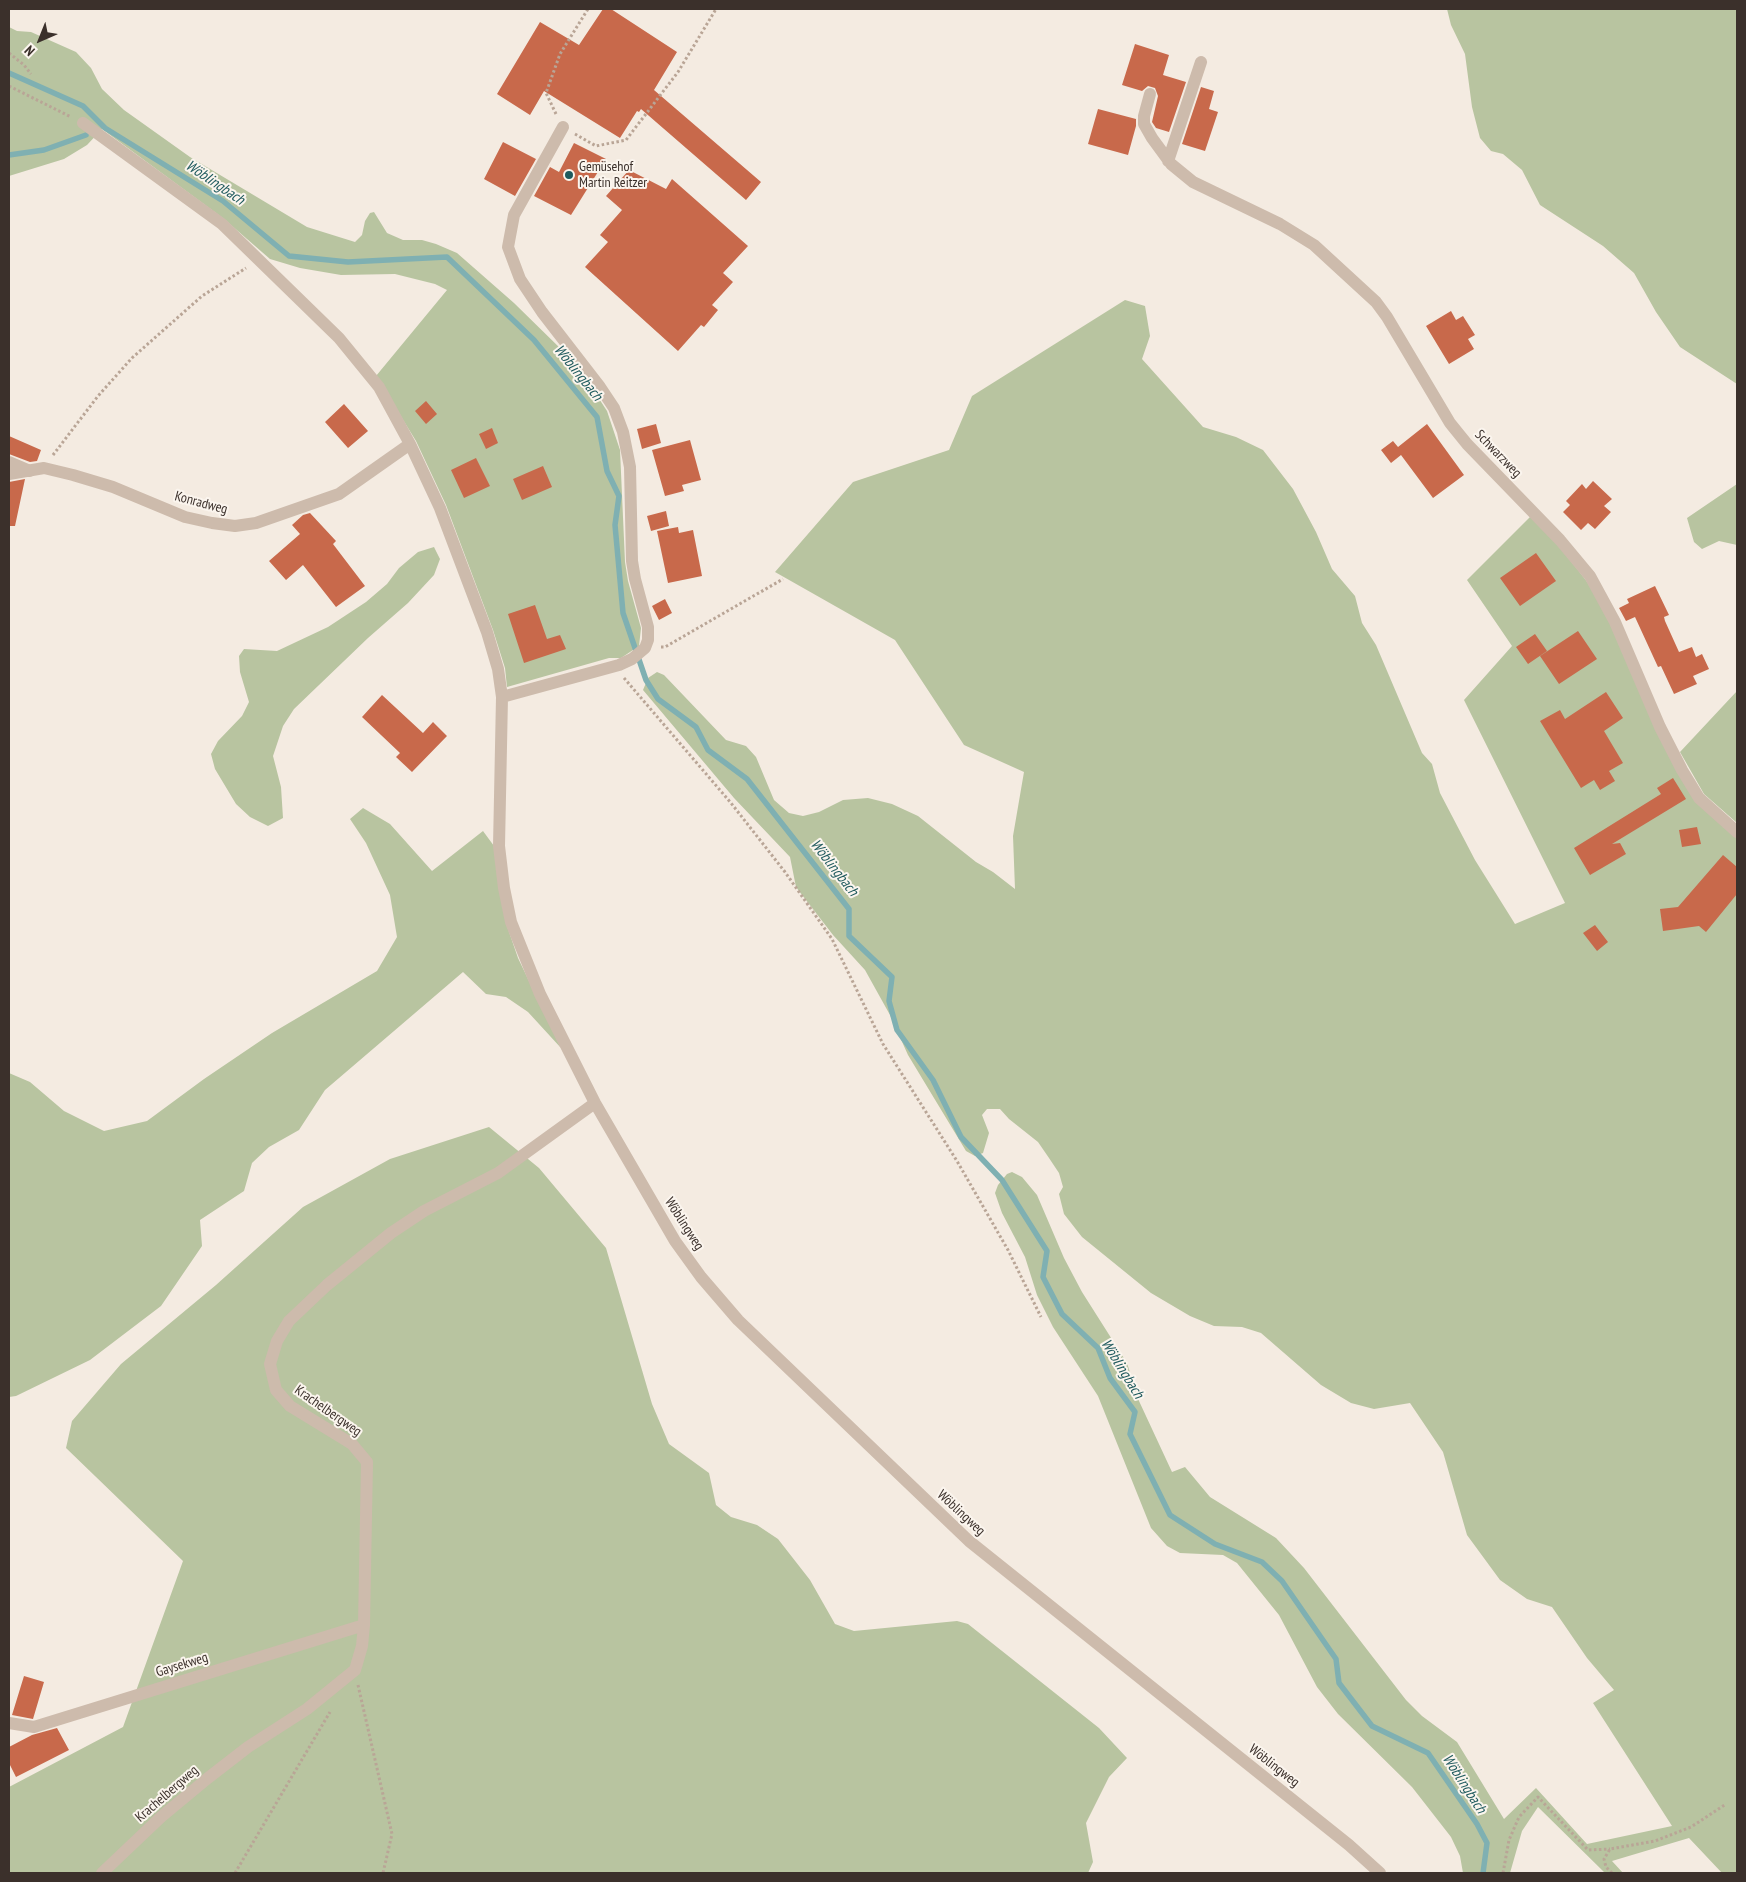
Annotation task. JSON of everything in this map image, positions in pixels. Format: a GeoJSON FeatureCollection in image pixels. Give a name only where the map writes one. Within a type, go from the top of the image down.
{"type":"FeatureCollection","features":[{"type":"Feature","properties":{"kind":"street"},"geometry":{"type":"LineString","coordinates":[[1168,161],[1201,62]]}},
{"type":"Feature","properties":{"kind":"street","name":"Schwarzweg"},"geometry":{"type":"LineString","coordinates":[[1150,94],[1144,116],[1144,124],[1168,161],[1193,182],[1301,236],[1327,256],[1376,302],[1387,317],[1450,424],[1569,550],[1590,576],[1615,622],[1660,727],[1698,798],[1737,832]]}},
{"type":"Feature","properties":{"kind":"street","name":"Wöblingweg"},"geometry":{"type":"LineString","coordinates":[[83,123],[222,224],[339,338],[364,366],[379,387],[410,444],[440,508],[487,632],[498,669],[502,697],[500,846],[504,888],[511,922],[540,994],[595,1103],[675,1241],[701,1278],[738,1320],[969,1542],[1349,1845],[1380,1873]]}},
{"type":"Feature","properties":{"kind":"street"},"geometry":{"type":"LineString","coordinates":[[502,697],[619,665],[632,659],[645,648],[648,627],[634,579],[630,467],[623,432],[614,408],[600,387],[542,312],[520,279],[508,246],[514,216],[563,127]]}},
{"type":"Feature","properties":{"kind":"street","name":"Konradweg"},"geometry":{"type":"LineString","coordinates":[[44,468],[113,487],[186,517],[212,524],[235,526],[256,523],[339,494],[410,444]]}},
{"type":"Feature","properties":{"kind":"street"},"geometry":{"type":"LineString","coordinates":[[9,462],[30,472]]}},
{"type":"Feature","properties":{"kind":"street"},"geometry":{"type":"LineString","coordinates":[[9,474],[30,472],[44,468]]}},
{"type":"Feature","properties":{"kind":"street","name":"Krachelbergweg"},"geometry":{"type":"LineString","coordinates":[[102,1873],[161,1817],[208,1778],[248,1748],[307,1709],[355,1670],[362,1646],[364,1625],[367,1462],[352,1444],[290,1406],[276,1390],[270,1364],[277,1341],[290,1322],[327,1285],[391,1233],[424,1211],[498,1174],[595,1103]]}},
{"type":"Feature","properties":{"kind":"street","name":"Gaysekweg"},"geometry":{"type":"LineString","coordinates":[[9,1723],[34,1727],[364,1625]]}},
{"type":"Feature","properties":{"kind":"path"},"geometry":{"type":"LineString","coordinates":[[588,9],[560,54],[546,93],[563,127],[596,146],[626,140],[678,72],[716,9]]}},
{"type":"Feature","properties":{"kind":"path"},"geometry":{"type":"LineString","coordinates":[[9,53],[30,74]]}},
{"type":"Feature","properties":{"kind":"path"},"geometry":{"type":"LineString","coordinates":[[9,86],[83,123]]}},
{"type":"Feature","properties":{"kind":"path"},"geometry":{"type":"LineString","coordinates":[[44,468],[67,434],[132,358],[202,296],[259,260]]}},
{"type":"Feature","properties":{"kind":"path"},"geometry":{"type":"LineString","coordinates":[[645,648],[665,647],[783,578]]}},
{"type":"Feature","properties":{"kind":"path"},"geometry":{"type":"LineString","coordinates":[[619,665],[625,681],[731,803],[785,872],[832,940],[882,1044],[957,1161],[1008,1250],[1041,1317]]}},
{"type":"Feature","properties":{"kind":"path"},"geometry":{"type":"LineString","coordinates":[[355,1670],[392,1834],[383,1873]]}},
{"type":"Feature","properties":{"kind":"path"},"geometry":{"type":"LineString","coordinates":[[235,1873],[330,1711]]}},
{"type":"Feature","properties":{"kind":"path"},"geometry":{"type":"LineString","coordinates":[[1503,1873],[1509,1840],[1519,1818],[1538,1797],[1588,1850],[1610,1849],[1655,1840],[1691,1827],[1726,1804]]}},
{"type":"Feature","properties":{"kind":"path"},"geometry":{"type":"LineString","coordinates":[[1610,1849],[1604,1859],[1606,1867],[1612,1873]]}},
{"type":"Feature","properties":{"kind":"green space"},"geometry":{"type":"Polygon","coordinates":[[[1447,9],[1737,9],[1737,384],[1680,347],[1656,312],[1634,273],[1603,246],[1540,205],[1522,170],[1503,154],[1491,151],[1480,138],[1472,107],[1465,54],[1451,25],[1447,9]]]}},
{"type":"Feature","properties":{"kind":"green space"},"geometry":{"type":"Polygon","coordinates":[[[9,27],[17,31],[31,32],[76,52],[91,68],[102,89],[124,110],[190,157],[307,227],[355,242],[362,235],[365,221],[370,213],[374,212],[387,233],[403,240],[422,240],[436,244],[457,253],[514,303],[563,351],[607,411],[620,450],[625,562],[628,581],[641,628],[639,646],[621,658],[609,658],[507,687],[505,668],[493,630],[446,505],[416,441],[376,376],[447,290],[435,284],[395,274],[341,275],[300,268],[270,259],[224,219],[102,129],[87,145],[64,159],[9,176],[9,27]]]}},
{"type":"Feature","properties":{"kind":"green space"},"geometry":{"type":"Polygon","coordinates":[[[1125,300],[1145,306],[1150,336],[1142,359],[1203,427],[1236,437],[1263,450],[1293,489],[1316,532],[1332,569],[1355,596],[1362,623],[1376,645],[1422,753],[1432,764],[1440,793],[1475,860],[1515,924],[1565,903],[1464,700],[1512,646],[1467,580],[1531,516],[1557,543],[1599,597],[1678,772],[1737,836],[1737,1873],[1722,1873],[1689,1838],[1612,1861],[1623,1873],[1605,1873],[1538,1807],[1522,1831],[1510,1873],[1463,1873],[1460,1856],[1451,1837],[1412,1787],[1338,1714],[1317,1687],[1279,1615],[1237,1563],[1223,1555],[1180,1553],[1167,1546],[1151,1528],[1098,1396],[1053,1327],[1037,1295],[1025,1257],[1002,1213],[995,1193],[998,1185],[1007,1174],[1012,1172],[1022,1177],[1037,1195],[1064,1258],[1082,1292],[1127,1363],[1139,1401],[1172,1472],[1185,1467],[1210,1497],[1276,1538],[1304,1568],[1406,1700],[1422,1716],[1457,1742],[1504,1819],[1536,1788],[1587,1844],[1672,1826],[1593,1703],[1614,1690],[1587,1658],[1552,1607],[1527,1599],[1500,1580],[1467,1535],[1443,1452],[1410,1403],[1374,1409],[1351,1403],[1321,1385],[1261,1333],[1242,1327],[1214,1326],[1190,1316],[1151,1293],[1082,1237],[1064,1214],[1059,1194],[1063,1187],[1059,1173],[1038,1142],[1009,1119],[1000,1109],[987,1109],[982,1115],[989,1133],[983,1153],[975,1156],[966,1151],[908,1055],[890,1015],[865,970],[833,935],[796,887],[790,857],[734,798],[643,690],[648,678],[657,672],[664,675],[726,740],[746,746],[756,757],[774,800],[789,813],[803,816],[819,812],[843,800],[868,798],[892,804],[918,816],[976,862],[1015,889],[1013,836],[1024,772],[964,745],[895,640],[775,572],[853,482],[949,450],[972,396],[1125,300]]]}},
{"type":"Feature","properties":{"kind":"green space"},"geometry":{"type":"Polygon","coordinates":[[[1737,484],[1737,545],[1719,541],[1702,549],[1694,542],[1687,518],[1737,484]]]}},
{"type":"Feature","properties":{"kind":"green space"},"geometry":{"type":"Polygon","coordinates":[[[434,547],[440,559],[434,575],[408,603],[368,638],[294,709],[283,726],[273,756],[281,787],[283,818],[268,826],[250,817],[236,804],[215,769],[211,754],[218,741],[242,716],[249,702],[240,672],[239,656],[244,649],[277,651],[328,627],[366,602],[387,584],[399,568],[418,552],[434,547]]]}},
{"type":"Feature","properties":{"kind":"green space"},"geometry":{"type":"Polygon","coordinates":[[[1737,691],[1737,823],[1704,794],[1680,752],[1737,691]]]}},
{"type":"Feature","properties":{"kind":"green space"},"geometry":{"type":"Polygon","coordinates":[[[363,808],[390,824],[432,871],[483,831],[494,846],[506,923],[518,958],[561,1048],[528,1012],[506,997],[486,994],[463,972],[325,1090],[299,1130],[269,1147],[252,1163],[244,1191],[200,1220],[202,1246],[161,1306],[90,1360],[16,1396],[9,1397],[9,1073],[30,1082],[64,1111],[104,1131],[147,1121],[204,1079],[272,1033],[377,971],[397,937],[390,895],[366,843],[350,819],[363,808]]]}},
{"type":"Feature","properties":{"kind":"green space"},"geometry":{"type":"Polygon","coordinates":[[[489,1127],[539,1168],[606,1248],[652,1404],[669,1444],[709,1473],[716,1505],[731,1517],[757,1525],[778,1539],[810,1580],[835,1624],[854,1631],[957,1621],[968,1624],[1099,1728],[1127,1758],[1109,1777],[1086,1823],[1093,1862],[1088,1873],[9,1873],[9,1787],[123,1727],[183,1561],[66,1448],[72,1421],[121,1364],[216,1285],[303,1207],[390,1159],[489,1127]]]}},
{"type":"Feature","properties":{"kind":"building"},"geometry":{"type":"Polygon","coordinates":[[[603,9],[611,9],[677,52],[654,90],[761,182],[746,200],[641,109],[639,112],[637,111],[620,138],[544,91],[530,115],[497,94],[540,22],[579,45],[603,9]]]}},
{"type":"Feature","properties":{"kind":"building"},"geometry":{"type":"Polygon","coordinates":[[[1135,44],[1169,55],[1163,75],[1186,82],[1169,132],[1156,128],[1152,122],[1158,96],[1155,88],[1148,86],[1142,91],[1122,85],[1135,44]]]}},
{"type":"Feature","properties":{"kind":"building"},"geometry":{"type":"Polygon","coordinates":[[[1201,87],[1214,91],[1209,109],[1218,112],[1205,151],[1182,144],[1201,87]]]}},
{"type":"Feature","properties":{"kind":"building"},"geometry":{"type":"Polygon","coordinates":[[[1098,109],[1136,119],[1136,126],[1128,155],[1088,144],[1098,109]]]}},
{"type":"Feature","properties":{"kind":"building"},"geometry":{"type":"Polygon","coordinates":[[[503,142],[536,159],[515,196],[484,179],[503,142]]]}},
{"type":"Feature","properties":{"kind":"building"},"geometry":{"type":"Polygon","coordinates":[[[574,143],[606,159],[571,215],[534,196],[550,167],[559,172],[574,143]]]}},
{"type":"Feature","properties":{"kind":"building"},"geometry":{"type":"Polygon","coordinates":[[[629,170],[666,189],[672,179],[748,246],[723,273],[733,282],[712,305],[718,310],[704,327],[701,325],[678,351],[585,267],[608,242],[600,235],[622,210],[606,196],[629,170]]]}},
{"type":"Feature","properties":{"kind":"building"},"geometry":{"type":"Polygon","coordinates":[[[1451,311],[1456,320],[1463,316],[1475,335],[1468,339],[1474,349],[1449,364],[1426,326],[1451,311]]]}},
{"type":"Feature","properties":{"kind":"building"},"geometry":{"type":"Polygon","coordinates":[[[426,401],[437,414],[426,424],[415,411],[426,401]]]}},
{"type":"Feature","properties":{"kind":"building"},"geometry":{"type":"Polygon","coordinates":[[[344,404],[368,431],[348,448],[325,422],[344,404]]]}},
{"type":"Feature","properties":{"kind":"building"},"geometry":{"type":"Polygon","coordinates":[[[656,424],[661,443],[642,449],[637,429],[656,424]]]}},
{"type":"Feature","properties":{"kind":"building"},"geometry":{"type":"Polygon","coordinates":[[[1427,424],[1464,475],[1433,498],[1401,455],[1391,463],[1381,450],[1393,441],[1398,447],[1427,424]]]}},
{"type":"Feature","properties":{"kind":"building"},"geometry":{"type":"Polygon","coordinates":[[[492,428],[498,443],[486,449],[479,434],[492,428]]]}},
{"type":"Feature","properties":{"kind":"building"},"geometry":{"type":"Polygon","coordinates":[[[9,436],[41,450],[37,461],[30,462],[9,454],[9,436]]]}},
{"type":"Feature","properties":{"kind":"building"},"geometry":{"type":"Polygon","coordinates":[[[690,440],[701,480],[682,485],[684,491],[665,496],[652,450],[690,440]]]}},
{"type":"Feature","properties":{"kind":"building"},"geometry":{"type":"Polygon","coordinates":[[[476,458],[490,486],[464,498],[451,470],[476,458]]]}},
{"type":"Feature","properties":{"kind":"building"},"geometry":{"type":"Polygon","coordinates":[[[543,466],[552,487],[522,500],[513,479],[543,466]]]}},
{"type":"Feature","properties":{"kind":"building"},"geometry":{"type":"Polygon","coordinates":[[[25,479],[15,526],[9,526],[9,482],[25,479]]]}},
{"type":"Feature","properties":{"kind":"building"},"geometry":{"type":"Polygon","coordinates":[[[1593,481],[1612,499],[1604,506],[1611,512],[1595,529],[1588,523],[1581,530],[1563,512],[1570,505],[1566,501],[1582,484],[1586,489],[1593,481]]]}},
{"type":"Feature","properties":{"kind":"building"},"geometry":{"type":"Polygon","coordinates":[[[666,511],[669,526],[651,531],[647,516],[666,511]]]}},
{"type":"Feature","properties":{"kind":"building"},"geometry":{"type":"Polygon","coordinates":[[[310,513],[336,541],[333,544],[365,586],[336,607],[303,565],[286,580],[269,561],[300,534],[292,525],[303,515],[310,513]]]}},
{"type":"Feature","properties":{"kind":"building"},"geometry":{"type":"Polygon","coordinates":[[[678,527],[679,533],[693,530],[702,576],[668,583],[657,531],[678,527]]]}},
{"type":"Feature","properties":{"kind":"building"},"geometry":{"type":"Polygon","coordinates":[[[1536,553],[1556,581],[1520,606],[1500,578],[1536,553]]]}},
{"type":"Feature","properties":{"kind":"building"},"geometry":{"type":"Polygon","coordinates":[[[1655,586],[1669,615],[1664,617],[1665,621],[1679,652],[1692,647],[1696,657],[1702,654],[1709,669],[1693,676],[1697,684],[1674,694],[1661,666],[1658,667],[1635,617],[1626,621],[1619,608],[1629,603],[1627,599],[1655,586]]]}},
{"type":"Feature","properties":{"kind":"building"},"geometry":{"type":"Polygon","coordinates":[[[665,599],[672,613],[659,620],[652,606],[665,599]]]}},
{"type":"Feature","properties":{"kind":"building"},"geometry":{"type":"Polygon","coordinates":[[[535,605],[547,639],[560,635],[566,649],[524,663],[508,614],[535,605]]]}},
{"type":"Feature","properties":{"kind":"building"},"geometry":{"type":"Polygon","coordinates":[[[1578,631],[1597,659],[1559,684],[1540,656],[1578,631]]]}},
{"type":"Feature","properties":{"kind":"building"},"geometry":{"type":"Polygon","coordinates":[[[1535,634],[1547,651],[1528,664],[1516,647],[1535,634]]]}},
{"type":"Feature","properties":{"kind":"building"},"geometry":{"type":"Polygon","coordinates":[[[1606,692],[1623,718],[1604,731],[1623,763],[1609,771],[1615,781],[1600,790],[1594,780],[1581,788],[1540,721],[1560,710],[1565,719],[1606,692]]]}},
{"type":"Feature","properties":{"kind":"building"},"geometry":{"type":"Polygon","coordinates":[[[382,695],[423,733],[433,722],[447,736],[412,772],[396,757],[400,753],[362,717],[382,695]]]}},
{"type":"Feature","properties":{"kind":"building"},"geometry":{"type":"Polygon","coordinates":[[[1673,778],[1686,799],[1612,844],[1620,843],[1626,854],[1590,875],[1574,848],[1661,794],[1657,788],[1673,778]]]}},
{"type":"Feature","properties":{"kind":"building"},"geometry":{"type":"Polygon","coordinates":[[[1697,827],[1701,844],[1682,847],[1679,830],[1697,827]]]}},
{"type":"Feature","properties":{"kind":"building"},"geometry":{"type":"Polygon","coordinates":[[[1723,855],[1737,867],[1737,894],[1706,932],[1699,926],[1663,931],[1660,909],[1678,907],[1723,855]]]}},
{"type":"Feature","properties":{"kind":"building"},"geometry":{"type":"Polygon","coordinates":[[[1595,925],[1608,942],[1597,951],[1583,933],[1595,925]]]}},
{"type":"Feature","properties":{"kind":"building"},"geometry":{"type":"Polygon","coordinates":[[[24,1676],[44,1682],[33,1719],[12,1715],[24,1676]]]}},
{"type":"Feature","properties":{"kind":"building"},"geometry":{"type":"Polygon","coordinates":[[[57,1728],[69,1750],[16,1777],[9,1763],[9,1747],[32,1735],[57,1728]]]}},
{"type":"Feature","properties":{"kind":"waterway","name":"Wöblingbach"},"geometry":{"type":"LineString","coordinates":[[9,73],[83,106],[105,128],[223,201],[289,256],[348,262],[447,257],[534,340],[597,417],[607,471],[619,496],[615,525],[623,613],[646,680],[658,699],[696,727],[708,750],[747,779],[849,909],[849,936],[892,977],[889,1001],[897,1030],[933,1080],[961,1137],[1002,1180],[1047,1251],[1043,1277],[1062,1314],[1098,1348],[1110,1378],[1135,1412],[1130,1434],[1170,1515],[1215,1544],[1262,1562],[1282,1581],[1336,1659],[1339,1683],[1372,1726],[1428,1753],[1477,1824],[1487,1843],[1483,1873]]}},
{"type":"Feature","properties":{"kind":"waterway","name":"Wöblingbach"},"geometry":{"type":"LineString","coordinates":[[9,155],[44,150],[86,135]]}},
{"type":"Feature","properties":{"kind":"place","name":"Gemüsehof Martin Reitzer"},"geometry":{"type":"Point","coordinates":[569,175]}}]}
